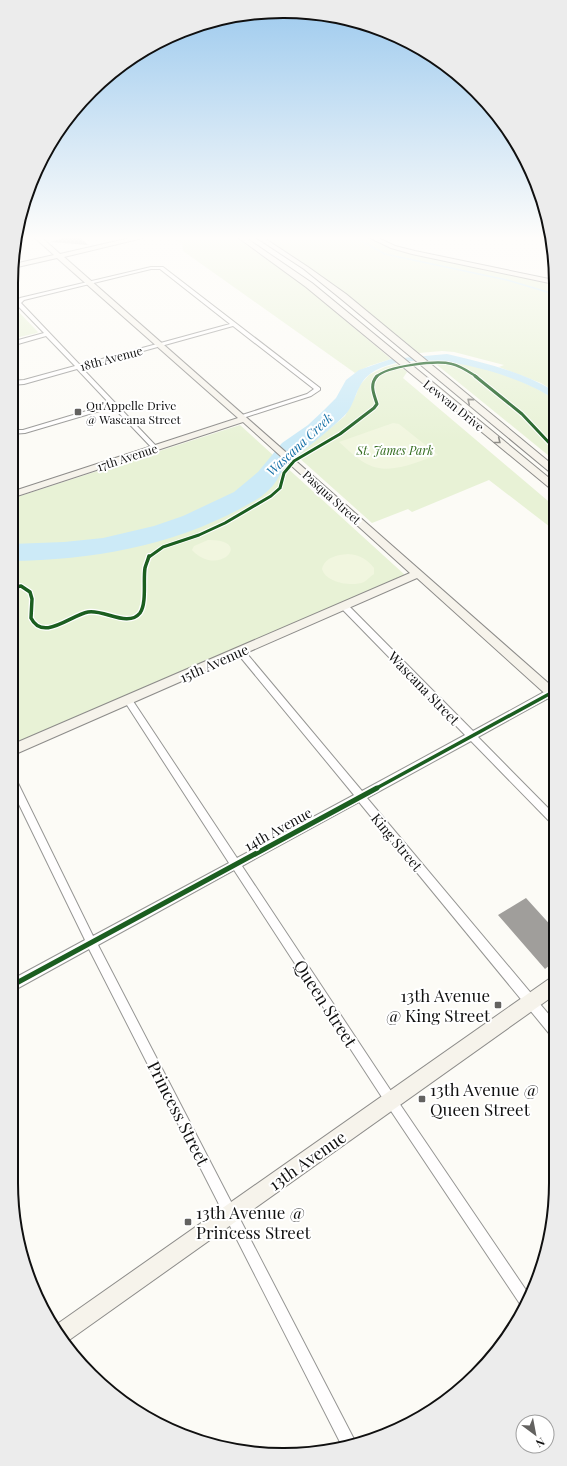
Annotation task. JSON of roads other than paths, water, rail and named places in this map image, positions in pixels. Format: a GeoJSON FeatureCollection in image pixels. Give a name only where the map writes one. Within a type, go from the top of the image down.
{"type":"FeatureCollection","features":[{"type":"Feature","properties":{"kind":"street"},"geometry":{"type":"LineString","coordinates":[[20,304],[155,448]]}},
{"type":"Feature","properties":{"kind":"street","name":"Pasqua Street"},"geometry":{"type":"LineString","coordinates":[[115,304],[307,474],[417,574],[549,688]]}},
{"type":"Feature","properties":{"kind":"street"},"geometry":{"type":"LineString","coordinates":[[208,304],[234,324]]}},
{"type":"Feature","properties":{"kind":"street","name":"Lewvan Drive"},"geometry":{"type":"LineString","coordinates":[[332,304],[549,483]]}},
{"type":"Feature","properties":{"kind":"street","name":"Lewvan Drive"},"geometry":{"type":"LineString","coordinates":[[352,304],[549,467]]}},
{"type":"Feature","properties":{"kind":"street","name":"18th Avenue"},"geometry":{"type":"LineString","coordinates":[[18,382],[234,324]]}},
{"type":"Feature","properties":{"kind":"street","name":"17th Avenue"},"geometry":{"type":"LineString","coordinates":[[18,493],[155,448],[309,395],[318,390],[234,324]]}},
{"type":"Feature","properties":{"kind":"street"},"geometry":{"type":"LineString","coordinates":[[18,342],[48,334]]}},
{"type":"Feature","properties":{"kind":"street"},"geometry":{"type":"LineString","coordinates":[[18,433],[114,405]]}},
{"type":"Feature","properties":{"kind":"street","name":"15th Avenue"},"geometry":{"type":"LineString","coordinates":[[18,749],[417,574]]}},
{"type":"Feature","properties":{"kind":"street","name":"Wascana Street"},"geometry":{"type":"LineString","coordinates":[[344,606],[549,815]]}},
{"type":"Feature","properties":{"kind":"street","name":"King Street"},"geometry":{"type":"LineString","coordinates":[[240,651],[549,1025]]}},
{"type":"Feature","properties":{"kind":"street","name":"14th Avenue"},"geometry":{"type":"LineString","coordinates":[[18,982],[549,695]]}},
{"type":"Feature","properties":{"kind":"street","name":"Queen Street"},"geometry":{"type":"LineString","coordinates":[[128,700],[235,865],[523,1298]]}},
{"type":"Feature","properties":{"kind":"street","name":"Princess Street"},"geometry":{"type":"LineString","coordinates":[[18,792],[92,942],[347,1440]]}},
{"type":"Feature","properties":{"kind":"street","name":"13th Avenue"},"geometry":{"type":"LineString","coordinates":[[64,1331],[549,990]]}},
{"type":"Feature","properties":{"kind":"water","name":"Wascana Creek"},"geometry":{"type":"Polygon","coordinates":[[[447,354],[502,368],[529,378],[549,388],[549,396],[514,379],[463,365],[437,361],[412,361],[389,365],[370,374],[365,379],[344,416],[285,467],[275,483],[267,492],[261,497],[226,516],[196,529],[167,539],[136,547],[74,557],[18,561],[18,544],[64,542],[103,538],[154,526],[183,516],[234,492],[258,472],[282,443],[308,425],[336,398],[346,380],[359,370],[391,359],[447,354]]]}},
{"type":"Feature","properties":{"kind":"place","name":"Qu'Appelle Drive @ Wascana Street"},"geometry":{"type":"Point","coordinates":[78,412]}},
{"type":"Feature","properties":{"kind":"place","name":"13th Avenue @ King Street"},"geometry":{"type":"Point","coordinates":[498,1005]}},
{"type":"Feature","properties":{"kind":"place","name":"13th Avenue @ Queen Street"},"geometry":{"type":"Point","coordinates":[422,1099]}},
{"type":"Feature","properties":{"kind":"place","name":"13th Avenue @ Princess Street"},"geometry":{"type":"Point","coordinates":[188,1222]}},
{"type":"Feature","properties":{"kind":"park label","name":"St. James Park"},"geometry":{"type":"Point","coordinates":[395,450]}}]}
